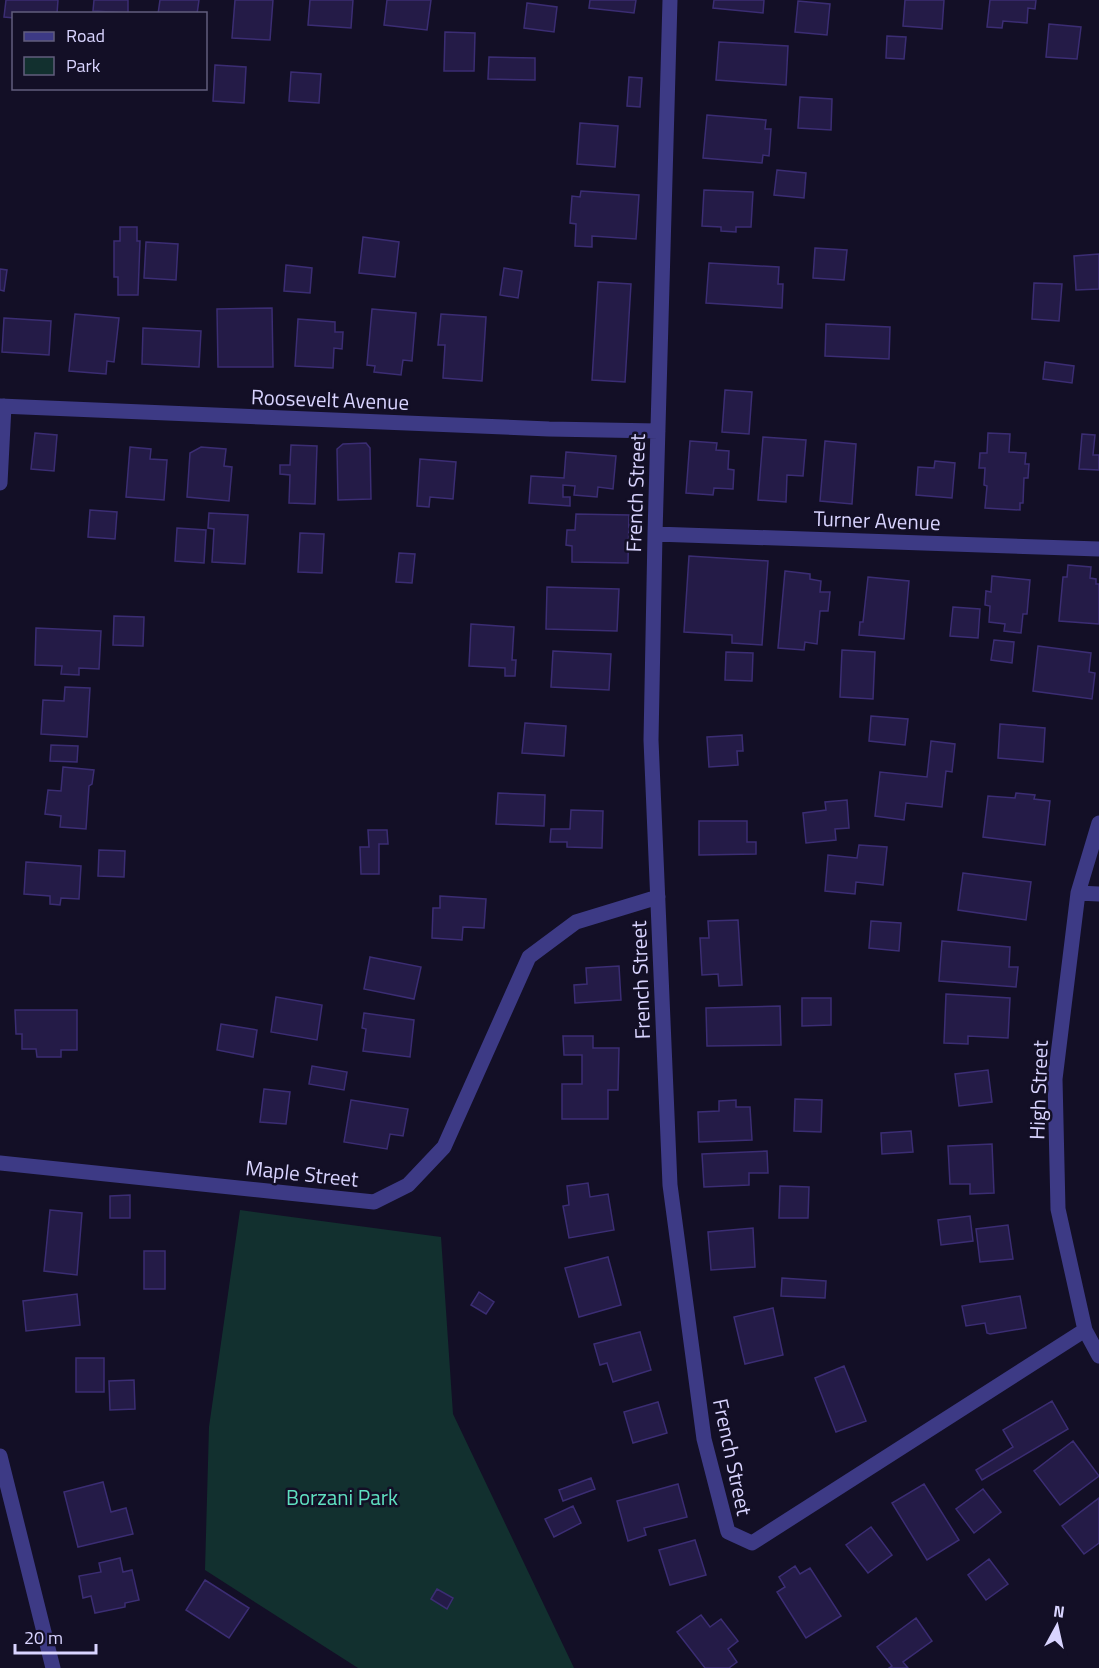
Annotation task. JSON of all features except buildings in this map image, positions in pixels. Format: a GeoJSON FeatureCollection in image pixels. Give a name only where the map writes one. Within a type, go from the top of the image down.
{"type":"FeatureCollection","features":[{"type":"Feature","properties":{"kind":"street","name":"French Street"},"geometry":{"type":"LineString","coordinates":[[670,0],[654,534],[651,740],[670,1185],[704,1439],[728,1532],[752,1543],[1085,1330]]}},
{"type":"Feature","properties":{"kind":"street","name":"Roosevelt Avenue"},"geometry":{"type":"LineString","coordinates":[[2,406],[549,429],[658,431]]}},
{"type":"Feature","properties":{"kind":"street"},"geometry":{"type":"LineString","coordinates":[[0,483],[2,406]]}},
{"type":"Feature","properties":{"kind":"street","name":"Turner Avenue"},"geometry":{"type":"LineString","coordinates":[[654,534],[1099,549]]}},
{"type":"Feature","properties":{"kind":"street","name":"High Street"},"geometry":{"type":"LineString","coordinates":[[1099,823],[1078,893],[1055,1079],[1058,1209],[1085,1330],[1099,1356]]}},
{"type":"Feature","properties":{"kind":"street"},"geometry":{"type":"LineString","coordinates":[[1078,893],[1099,894]]}},
{"type":"Feature","properties":{"kind":"street","name":"Maple Street"},"geometry":{"type":"LineString","coordinates":[[0,1163],[374,1202],[408,1185],[444,1147],[529,957],[576,922],[658,897]]}},
{"type":"Feature","properties":{"kind":"street"},"geometry":{"type":"LineString","coordinates":[[0,1456],[52,1668]]}},
{"type":"Feature","properties":{"kind":"green space","name":"Borzani Park"},"geometry":{"type":"Polygon","coordinates":[[[240,1210],[441,1237],[453,1414],[574,1668],[358,1668],[205,1570],[209,1427],[240,1210]]]}}]}
